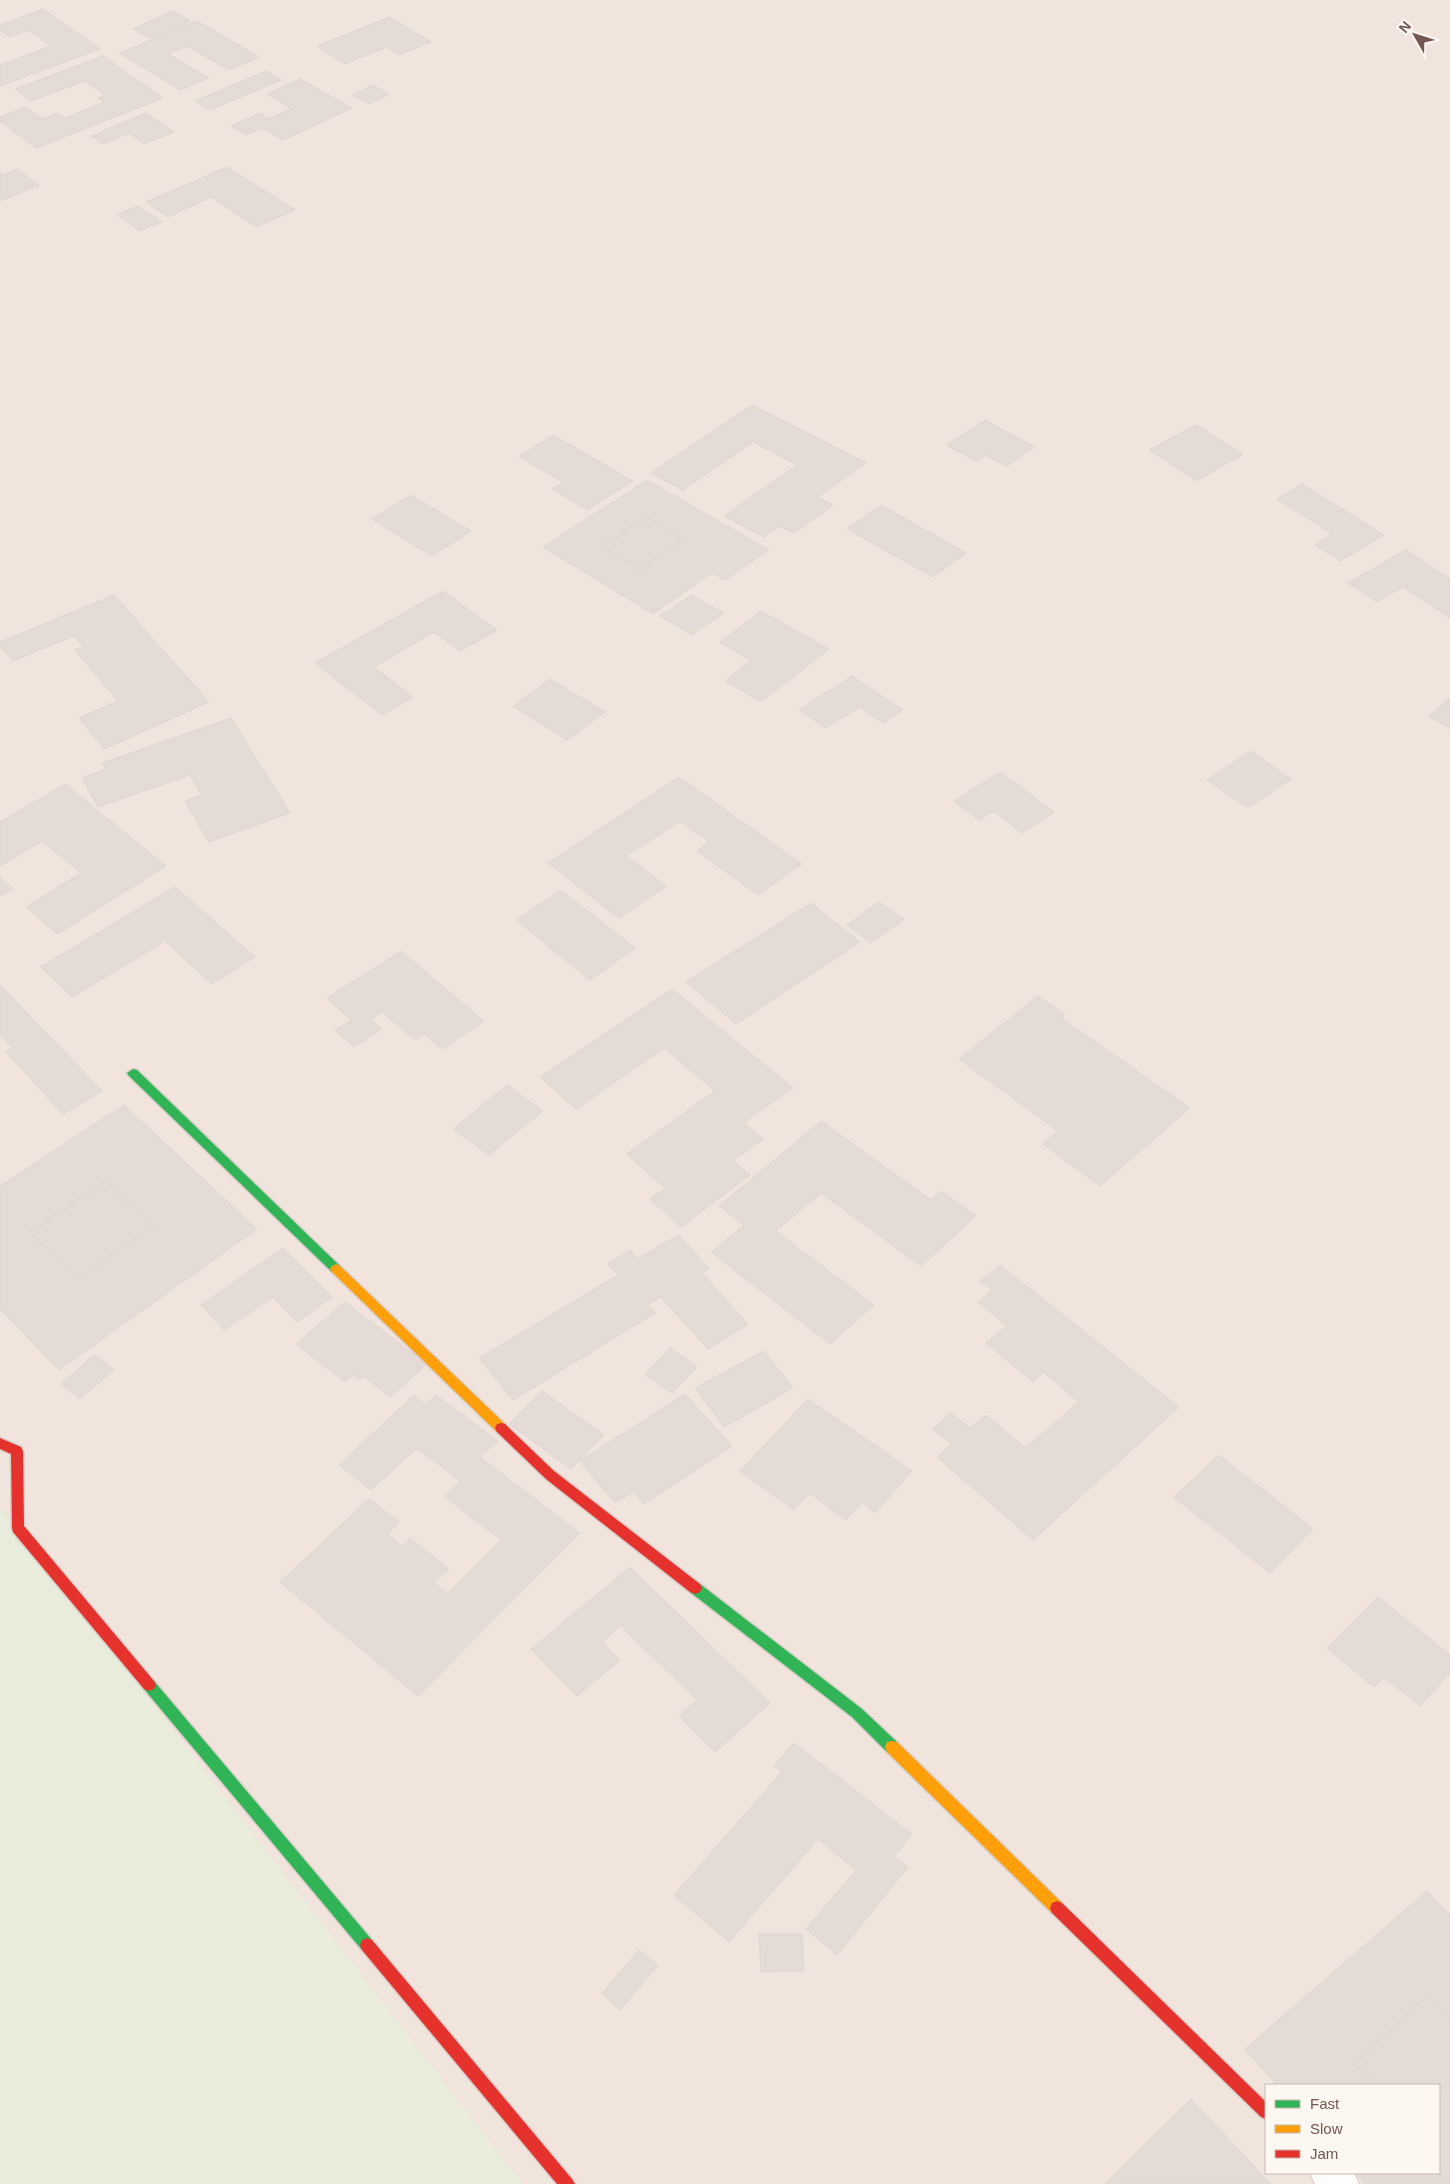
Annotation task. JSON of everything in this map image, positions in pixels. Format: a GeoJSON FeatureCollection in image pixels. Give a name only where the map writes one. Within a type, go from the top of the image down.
{"type":"FeatureCollection","features":[{"type":"Feature","properties":{"kind":"street"},"geometry":{"type":"LineString","coordinates":[[133,1073],[550,1475],[857,1712],[1265,2111]]}},
{"type":"Feature","properties":{"kind":"street"},"geometry":{"type":"LineString","coordinates":[[0,1443],[17,1452],[18,1528],[567,2184]]}},
{"type":"Feature","properties":{"kind":"street"},"geometry":{"type":"LineString","coordinates":[[1330,2174],[1340,2184]]}},
{"type":"Feature","properties":{"kind":"shaded area"},"geometry":{"type":"Polygon","coordinates":[[[0,0],[1450,0],[1450,2184],[0,2184],[0,0]]]}},
{"type":"Feature","properties":{"kind":"green space"},"geometry":{"type":"Polygon","coordinates":[[[0,1509],[18,1528],[523,2184],[0,2184],[0,1509]]]}},
{"type":"Feature","properties":{"kind":"building"},"geometry":{"type":"Polygon","coordinates":[[[43,9],[100,49],[0,86],[0,65],[51,46],[28,30],[10,37],[0,30],[0,25],[43,9]]]}},
{"type":"Feature","properties":{"kind":"building"},"geometry":{"type":"Polygon","coordinates":[[[172,11],[191,21],[152,39],[133,29],[172,11]]]}},
{"type":"Feature","properties":{"kind":"building"},"geometry":{"type":"Polygon","coordinates":[[[390,17],[431,42],[399,55],[387,47],[345,64],[317,46],[390,17]]]}},
{"type":"Feature","properties":{"kind":"building"},"geometry":{"type":"Polygon","coordinates":[[[197,21],[259,57],[229,70],[187,46],[168,54],[209,78],[180,90],[119,53],[197,21]]]}},
{"type":"Feature","properties":{"kind":"building"},"geometry":{"type":"Polygon","coordinates":[[[103,56],[163,98],[36,148],[0,121],[0,117],[26,107],[42,119],[58,113],[65,118],[104,102],[98,98],[105,95],[85,81],[31,101],[15,89],[103,56]]]}},
{"type":"Feature","properties":{"kind":"building"},"geometry":{"type":"Polygon","coordinates":[[[266,71],[281,80],[210,110],[195,101],[266,71]]]}},
{"type":"Feature","properties":{"kind":"building"},"geometry":{"type":"Polygon","coordinates":[[[300,79],[352,108],[283,140],[262,128],[246,135],[231,126],[259,113],[269,119],[292,109],[267,94],[300,79]]]}},
{"type":"Feature","properties":{"kind":"building"},"geometry":{"type":"Polygon","coordinates":[[[373,85],[389,94],[369,104],[353,95],[373,85]]]}},
{"type":"Feature","properties":{"kind":"building"},"geometry":{"type":"Polygon","coordinates":[[[146,113],[174,132],[144,144],[129,133],[103,144],[91,136],[146,113]]]}},
{"type":"Feature","properties":{"kind":"building"},"geometry":{"type":"Polygon","coordinates":[[[227,167],[295,210],[256,227],[211,197],[168,217],[146,202],[227,167]]]}},
{"type":"Feature","properties":{"kind":"building"},"geometry":{"type":"Polygon","coordinates":[[[17,169],[39,185],[0,201],[0,172],[4,175],[17,169]]]}},
{"type":"Feature","properties":{"kind":"building"},"geometry":{"type":"Polygon","coordinates":[[[138,206],[162,222],[140,231],[117,215],[138,206]]]}},
{"type":"Feature","properties":{"kind":"building"},"geometry":{"type":"Polygon","coordinates":[[[752,405],[866,463],[818,497],[833,505],[794,533],[780,526],[764,537],[724,516],[797,465],[753,442],[683,490],[651,473],[752,405]]]}},
{"type":"Feature","properties":{"kind":"building"},"geometry":{"type":"Polygon","coordinates":[[[985,420],[1035,447],[1007,466],[985,455],[976,461],[947,445],[985,420]]]}},
{"type":"Feature","properties":{"kind":"building"},"geometry":{"type":"Polygon","coordinates":[[[1196,425],[1243,454],[1197,481],[1149,450],[1196,425]]]}},
{"type":"Feature","properties":{"kind":"building"},"geometry":{"type":"Polygon","coordinates":[[[553,435],[633,481],[587,510],[552,489],[563,482],[519,457],[553,435]]]}},
{"type":"Feature","properties":{"kind":"building"},"geometry":{"type":"Polygon","coordinates":[[[647,480],[769,550],[725,580],[712,573],[653,614],[543,547],[647,480]],[[646,517],[602,547],[640,569],[684,539],[646,517]]]}},
{"type":"Feature","properties":{"kind":"building"},"geometry":{"type":"Polygon","coordinates":[[[1302,484],[1384,535],[1340,561],[1315,545],[1332,534],[1277,499],[1302,484]]]}},
{"type":"Feature","properties":{"kind":"building"},"geometry":{"type":"Polygon","coordinates":[[[411,495],[471,531],[432,556],[372,519],[411,495]]]}},
{"type":"Feature","properties":{"kind":"building"},"geometry":{"type":"Polygon","coordinates":[[[881,505],[966,553],[933,577],[847,529],[881,505]]]}},
{"type":"Feature","properties":{"kind":"building"},"geometry":{"type":"Polygon","coordinates":[[[646,517],[684,539],[640,569],[602,547],[646,517]]]}},
{"type":"Feature","properties":{"kind":"building"},"geometry":{"type":"Polygon","coordinates":[[[1406,550],[1450,579],[1450,618],[1403,587],[1377,602],[1348,583],[1406,550]]]}},
{"type":"Feature","properties":{"kind":"building"},"geometry":{"type":"Polygon","coordinates":[[[443,591],[497,630],[460,651],[434,632],[374,667],[413,697],[382,715],[315,663],[443,591]]]}},
{"type":"Feature","properties":{"kind":"building"},"geometry":{"type":"Polygon","coordinates":[[[114,595],[209,702],[104,749],[79,718],[118,701],[75,650],[84,647],[74,636],[13,661],[0,647],[0,642],[114,595]]]}},
{"type":"Feature","properties":{"kind":"building"},"geometry":{"type":"Polygon","coordinates":[[[692,595],[723,613],[692,635],[660,616],[692,595]]]}},
{"type":"Feature","properties":{"kind":"building"},"geometry":{"type":"Polygon","coordinates":[[[761,611],[829,649],[761,702],[725,681],[751,661],[720,642],[761,611]]]}},
{"type":"Feature","properties":{"kind":"building"},"geometry":{"type":"Polygon","coordinates":[[[852,676],[903,710],[883,723],[859,707],[826,728],[799,710],[852,676]]]}},
{"type":"Feature","properties":{"kind":"building"},"geometry":{"type":"Polygon","coordinates":[[[550,679],[605,712],[567,740],[513,706],[550,679]]]}},
{"type":"Feature","properties":{"kind":"building"},"geometry":{"type":"Polygon","coordinates":[[[1450,698],[1450,728],[1429,716],[1450,698]]]}},
{"type":"Feature","properties":{"kind":"building"},"geometry":{"type":"Polygon","coordinates":[[[231,718],[290,813],[209,842],[185,801],[202,795],[190,775],[98,807],[82,778],[106,769],[102,763],[231,718]]]}},
{"type":"Feature","properties":{"kind":"building"},"geometry":{"type":"Polygon","coordinates":[[[1251,751],[1291,779],[1248,808],[1207,780],[1251,751]]]}},
{"type":"Feature","properties":{"kind":"building"},"geometry":{"type":"Polygon","coordinates":[[[1001,772],[1054,812],[1022,833],[993,811],[979,820],[954,801],[1001,772]]]}},
{"type":"Feature","properties":{"kind":"building"},"geometry":{"type":"Polygon","coordinates":[[[679,777],[802,864],[758,895],[697,851],[709,842],[680,821],[626,856],[666,886],[619,918],[548,863],[679,777]]]}},
{"type":"Feature","properties":{"kind":"building"},"geometry":{"type":"Polygon","coordinates":[[[65,784],[166,866],[57,934],[26,907],[81,873],[42,841],[0,866],[0,822],[65,784]]]}},
{"type":"Feature","properties":{"kind":"building"},"geometry":{"type":"Polygon","coordinates":[[[0,877],[13,889],[0,896],[0,877]]]}},
{"type":"Feature","properties":{"kind":"building"},"geometry":{"type":"Polygon","coordinates":[[[175,887],[255,957],[212,984],[165,941],[72,997],[41,967],[175,887]]]}},
{"type":"Feature","properties":{"kind":"building"},"geometry":{"type":"Polygon","coordinates":[[[561,890],[635,948],[590,980],[516,920],[561,890]]]}},
{"type":"Feature","properties":{"kind":"building"},"geometry":{"type":"Polygon","coordinates":[[[879,902],[904,919],[871,943],[847,925],[879,902]]]}},
{"type":"Feature","properties":{"kind":"building"},"geometry":{"type":"Polygon","coordinates":[[[811,903],[860,942],[736,1024],[686,982],[811,903]]]}},
{"type":"Feature","properties":{"kind":"building"},"geometry":{"type":"Polygon","coordinates":[[[401,951],[484,1021],[442,1049],[424,1034],[415,1040],[382,1012],[371,1019],[382,1029],[354,1047],[335,1030],[351,1020],[327,998],[401,951]]]}},
{"type":"Feature","properties":{"kind":"building"},"geometry":{"type":"Polygon","coordinates":[[[0,985],[102,1091],[63,1114],[6,1052],[13,1048],[0,1035],[0,985]]]}},
{"type":"Feature","properties":{"kind":"building"},"geometry":{"type":"Polygon","coordinates":[[[672,989],[793,1088],[743,1123],[763,1139],[733,1161],[750,1175],[681,1227],[650,1199],[665,1188],[627,1154],[715,1091],[664,1048],[576,1109],[540,1077],[672,989]]]}},
{"type":"Feature","properties":{"kind":"building"},"geometry":{"type":"Polygon","coordinates":[[[1038,996],[1065,1015],[1061,1018],[1190,1108],[1100,1186],[1043,1144],[1058,1131],[959,1059],[1038,996]]]}},
{"type":"Feature","properties":{"kind":"building"},"geometry":{"type":"Polygon","coordinates":[[[507,1085],[543,1111],[489,1155],[453,1129],[507,1085]]]}},
{"type":"Feature","properties":{"kind":"building"},"geometry":{"type":"Polygon","coordinates":[[[124,1105],[257,1229],[59,1370],[0,1309],[0,1186],[124,1105]],[[106,1181],[30,1232],[78,1278],[154,1225],[106,1181]]]}},
{"type":"Feature","properties":{"kind":"building"},"geometry":{"type":"Polygon","coordinates":[[[821,1121],[931,1200],[941,1191],[976,1216],[921,1266],[821,1193],[776,1231],[874,1305],[830,1344],[711,1252],[744,1225],[719,1206],[821,1121]]]}},
{"type":"Feature","properties":{"kind":"building"},"geometry":{"type":"Polygon","coordinates":[[[106,1181],[154,1225],[78,1278],[30,1232],[106,1181]]]}},
{"type":"Feature","properties":{"kind":"building"},"geometry":{"type":"Polygon","coordinates":[[[678,1235],[710,1269],[702,1273],[748,1324],[708,1349],[661,1297],[647,1305],[655,1313],[513,1400],[479,1358],[618,1275],[608,1264],[630,1250],[638,1259],[678,1235]]]}},
{"type":"Feature","properties":{"kind":"building"},"geometry":{"type":"Polygon","coordinates":[[[283,1248],[332,1297],[297,1322],[273,1297],[224,1330],[201,1305],[283,1248]]]}},
{"type":"Feature","properties":{"kind":"building"},"geometry":{"type":"Polygon","coordinates":[[[1000,1265],[1179,1407],[1033,1540],[937,1457],[952,1444],[933,1429],[951,1413],[970,1428],[986,1415],[1026,1448],[1079,1402],[1043,1372],[1033,1382],[986,1343],[1007,1326],[978,1302],[992,1290],[980,1281],[1000,1265]]]}},
{"type":"Feature","properties":{"kind":"building"},"geometry":{"type":"Polygon","coordinates":[[[345,1302],[427,1364],[390,1397],[363,1376],[359,1380],[353,1375],[345,1382],[296,1344],[345,1302]]]}},
{"type":"Feature","properties":{"kind":"building"},"geometry":{"type":"Polygon","coordinates":[[[670,1348],[697,1367],[672,1393],[645,1375],[670,1348]]]}},
{"type":"Feature","properties":{"kind":"building"},"geometry":{"type":"Polygon","coordinates":[[[764,1351],[793,1388],[724,1427],[695,1388],[764,1351]]]}},
{"type":"Feature","properties":{"kind":"building"},"geometry":{"type":"Polygon","coordinates":[[[94,1355],[114,1370],[80,1399],[61,1384],[94,1355]]]}},
{"type":"Feature","properties":{"kind":"building"},"geometry":{"type":"Polygon","coordinates":[[[542,1391],[604,1435],[571,1469],[509,1424],[542,1391]]]}},
{"type":"Feature","properties":{"kind":"building"},"geometry":{"type":"Polygon","coordinates":[[[685,1394],[732,1446],[644,1504],[633,1492],[615,1503],[580,1461],[685,1394]]]}},
{"type":"Feature","properties":{"kind":"building"},"geometry":{"type":"Polygon","coordinates":[[[414,1395],[425,1405],[436,1395],[498,1441],[480,1457],[580,1533],[418,1696],[280,1582],[369,1499],[399,1522],[388,1534],[402,1546],[410,1538],[449,1569],[434,1583],[448,1593],[501,1540],[444,1496],[460,1481],[417,1448],[371,1490],[339,1465],[414,1395]]]}},
{"type":"Feature","properties":{"kind":"building"},"geometry":{"type":"Polygon","coordinates":[[[808,1399],[912,1471],[875,1513],[862,1503],[846,1520],[810,1493],[794,1510],[740,1471],[808,1399]]]}},
{"type":"Feature","properties":{"kind":"building"},"geometry":{"type":"Polygon","coordinates":[[[1219,1455],[1313,1529],[1270,1573],[1174,1497],[1219,1455]]]}},
{"type":"Feature","properties":{"kind":"building"},"geometry":{"type":"Polygon","coordinates":[[[630,1567],[770,1703],[715,1752],[679,1716],[697,1700],[621,1626],[602,1642],[620,1660],[577,1696],[531,1649],[630,1567]]]}},
{"type":"Feature","properties":{"kind":"building"},"geometry":{"type":"Polygon","coordinates":[[[1378,1597],[1450,1655],[1450,1673],[1420,1706],[1384,1677],[1374,1687],[1327,1648],[1378,1597]]]}},
{"type":"Feature","properties":{"kind":"building"},"geometry":{"type":"Polygon","coordinates":[[[794,1743],[912,1834],[894,1857],[908,1867],[837,1955],[806,1929],[856,1870],[818,1839],[729,1942],[674,1895],[782,1772],[774,1766],[794,1743]]]}},
{"type":"Feature","properties":{"kind":"building"},"geometry":{"type":"Polygon","coordinates":[[[1427,1891],[1450,1915],[1450,2019],[1427,1996],[1354,2064],[1373,2084],[1276,2084],[1245,2049],[1427,1891]]]}},
{"type":"Feature","properties":{"kind":"building"},"geometry":{"type":"Polygon","coordinates":[[[759,1934],[802,1934],[804,1971],[761,1972],[759,1934]]]}},
{"type":"Feature","properties":{"kind":"building"},"geometry":{"type":"Polygon","coordinates":[[[639,1950],[658,1965],[620,2010],[602,1993],[639,1950]]]}},
{"type":"Feature","properties":{"kind":"building"},"geometry":{"type":"Polygon","coordinates":[[[1427,1996],[1450,2019],[1450,2081],[1440,2091],[1440,2084],[1373,2084],[1354,2064],[1427,1996]]]}},
{"type":"Feature","properties":{"kind":"building"},"geometry":{"type":"Polygon","coordinates":[[[1450,2081],[1450,2184],[1365,2184],[1356,2174],[1440,2174],[1440,2091],[1450,2081]]]}},
{"type":"Feature","properties":{"kind":"building"},"geometry":{"type":"Polygon","coordinates":[[[1191,2099],[1271,2184],[1105,2184],[1191,2099]]]}},
{"type":"Feature","properties":{"kind":"traffic: fast"},"geometry":{"type":"LineString","coordinates":[[133,1073],[336,1269]]}},
{"type":"Feature","properties":{"kind":"traffic: fast"},"geometry":{"type":"LineString","coordinates":[[695,1588],[857,1713],[892,1747]]}},
{"type":"Feature","properties":{"kind":"traffic: fast"},"geometry":{"type":"LineString","coordinates":[[149,1685],[367,1945]]}},
{"type":"Feature","properties":{"kind":"traffic: slow"},"geometry":{"type":"LineString","coordinates":[[336,1269],[501,1428]]}},
{"type":"Feature","properties":{"kind":"traffic: slow"},"geometry":{"type":"LineString","coordinates":[[892,1747],[1057,1908]]}},
{"type":"Feature","properties":{"kind":"traffic: jam"},"geometry":{"type":"LineString","coordinates":[[501,1428],[550,1475],[695,1588]]}},
{"type":"Feature","properties":{"kind":"traffic: jam"},"geometry":{"type":"LineString","coordinates":[[0,1443],[17,1451],[18,1528],[149,1685]]}},
{"type":"Feature","properties":{"kind":"traffic: jam"},"geometry":{"type":"LineString","coordinates":[[1057,1908],[1265,2111]]}},
{"type":"Feature","properties":{"kind":"traffic: jam"},"geometry":{"type":"LineString","coordinates":[[367,1945],[567,2184]]}}]}
